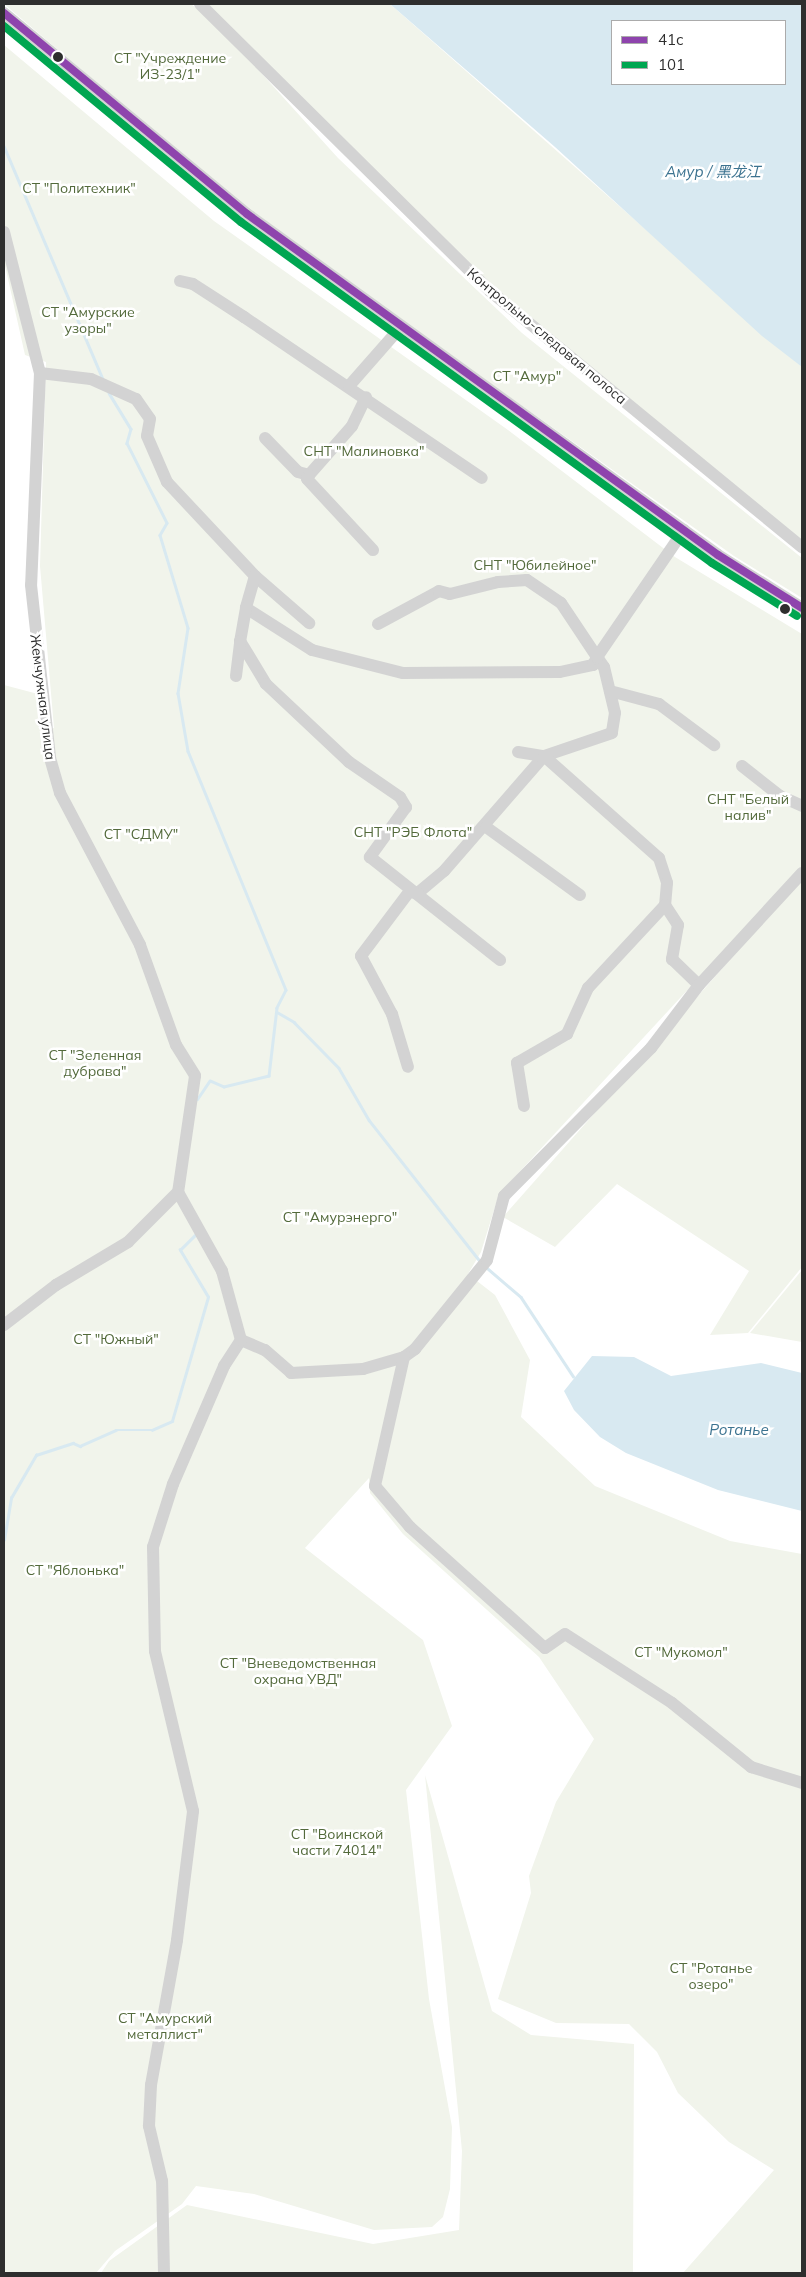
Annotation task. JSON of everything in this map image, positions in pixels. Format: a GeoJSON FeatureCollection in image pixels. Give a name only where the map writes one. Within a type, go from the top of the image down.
{"type":"FeatureCollection","features":[{"type":"Feature","properties":{"kind":"street","name":"Контрольно-следовая полоса"},"geometry":{"type":"LineString","coordinates":[[200,4],[490,291],[802,547]]}},
{"type":"Feature","properties":{"kind":"street"},"geometry":{"type":"LineString","coordinates":[[4,13],[247,214],[400,328],[684,530],[802,608]]}},
{"type":"Feature","properties":{"kind":"street","name":"Жемчужная улица"},"geometry":{"type":"LineString","coordinates":[[4,232],[40,372],[31,585],[50,758],[60,793],[140,945],[176,1045],[195,1076],[178,1192]]}},
{"type":"Feature","properties":{"kind":"street"},"geometry":{"type":"LineString","coordinates":[[180,281],[193,284],[349,386],[482,478]]}},
{"type":"Feature","properties":{"kind":"street"},"geometry":{"type":"LineString","coordinates":[[349,386],[400,328]]}},
{"type":"Feature","properties":{"kind":"street"},"geometry":{"type":"LineString","coordinates":[[40,372],[63,372],[98,382],[112,388],[144,408],[150,419],[147,436],[168,482],[255,576],[309,623]]}},
{"type":"Feature","properties":{"kind":"street"},"geometry":{"type":"LineString","coordinates":[[366,398],[352,426],[307,479],[373,550]]}},
{"type":"Feature","properties":{"kind":"street"},"geometry":{"type":"LineString","coordinates":[[265,438],[298,472],[309,475]]}},
{"type":"Feature","properties":{"kind":"street"},"geometry":{"type":"LineString","coordinates":[[246,608],[312,650],[403,673],[560,672],[593,665],[684,530]]}},
{"type":"Feature","properties":{"kind":"street"},"geometry":{"type":"LineString","coordinates":[[236,676],[246,608],[255,576]]}},
{"type":"Feature","properties":{"kind":"street"},"geometry":{"type":"LineString","coordinates":[[378,624],[439,591],[468,592],[498,582],[528,580],[560,603],[597,657],[610,691],[615,713],[612,733],[544,756],[518,752]]}},
{"type":"Feature","properties":{"kind":"street"},"geometry":{"type":"LineString","coordinates":[[240,641],[266,684],[350,762],[400,797],[405,812],[370,857],[418,893],[500,960]]}},
{"type":"Feature","properties":{"kind":"street"},"geometry":{"type":"LineString","coordinates":[[610,691],[658,704],[714,744]]}},
{"type":"Feature","properties":{"kind":"street"},"geometry":{"type":"LineString","coordinates":[[418,893],[486,827],[544,756]]}},
{"type":"Feature","properties":{"kind":"street"},"geometry":{"type":"LineString","coordinates":[[544,756],[659,858],[667,883],[666,905],[678,924],[672,959],[699,985]]}},
{"type":"Feature","properties":{"kind":"street"},"geometry":{"type":"LineString","coordinates":[[742,766],[780,796],[802,806]]}},
{"type":"Feature","properties":{"kind":"street"},"geometry":{"type":"LineString","coordinates":[[486,827],[580,895]]}},
{"type":"Feature","properties":{"kind":"street"},"geometry":{"type":"LineString","coordinates":[[802,873],[699,985],[651,1048],[504,1196],[484,1266],[404,1357],[375,1486],[410,1527],[545,1648],[564,1634],[672,1703],[751,1767],[802,1783]]}},
{"type":"Feature","properties":{"kind":"street"},"geometry":{"type":"LineString","coordinates":[[408,1066],[392,1014],[361,956],[409,892],[418,893]]}},
{"type":"Feature","properties":{"kind":"street"},"geometry":{"type":"LineString","coordinates":[[524,1106],[517,1063],[567,1034],[588,988],[666,905]]}},
{"type":"Feature","properties":{"kind":"street"},"geometry":{"type":"LineString","coordinates":[[4,1325],[56,1285],[128,1242],[178,1192],[201,1232],[233,1300],[241,1340],[224,1366],[173,1484],[153,1547],[155,1651],[193,1811],[177,1940],[150,2085],[149,2126],[162,2181],[164,2273]]}},
{"type":"Feature","properties":{"kind":"street"},"geometry":{"type":"LineString","coordinates":[[241,1340],[265,1350],[291,1373],[362,1369],[404,1357]]}},
{"type":"Feature","properties":{"kind":"green space","name":"СТ \"Учреждение ИЗ-23/1\""},"geometry":{"type":"Polygon","coordinates":[[[4,4],[191,4],[218,25],[338,158],[522,333],[802,558],[802,598],[734,556],[257,218],[4,4]]]}},
{"type":"Feature","properties":{"kind":"green space"},"geometry":{"type":"Polygon","coordinates":[[[205,4],[390,4],[802,367],[802,553],[580,372],[205,4]]]}},
{"type":"Feature","properties":{"kind":"green space"},"geometry":{"type":"Polygon","coordinates":[[[4,45],[214,221],[508,430],[675,557],[802,634],[802,866],[499,1194],[481,1252],[468,1274],[495,1295],[530,1360],[521,1417],[595,1486],[730,1541],[802,1554],[802,2273],[683,2273],[774,2170],[729,2142],[678,2093],[657,2052],[629,2024],[556,2023],[498,1999],[531,1893],[529,1876],[556,1802],[594,1739],[539,1657],[403,1534],[370,1493],[369,1478],[305,1548],[423,1640],[452,1726],[406,1790],[429,1999],[452,2127],[450,2189],[443,2217],[432,2227],[374,2230],[254,2194],[196,2186],[182,2204],[115,2251],[96,2273],[4,2273],[4,685],[38,694],[43,730],[54,728],[40,566],[46,362],[25,355],[4,261],[4,45]]]}},
{"type":"Feature","properties":{"kind":"green space"},"geometry":{"type":"Polygon","coordinates":[[[802,878],[802,1267],[748,1333],[710,1335],[749,1271],[617,1184],[555,1247],[503,1217],[802,878]]]}},
{"type":"Feature","properties":{"kind":"green space"},"geometry":{"type":"Polygon","coordinates":[[[802,1270],[802,1342],[750,1333],[802,1270]]]}},
{"type":"Feature","properties":{"kind":"green space"},"geometry":{"type":"Polygon","coordinates":[[[425,1775],[492,2011],[531,2035],[634,2044],[633,2273],[101,2273],[109,2261],[187,2205],[373,2244],[459,2230],[462,2151],[425,1775]]]}},
{"type":"Feature","properties":{"kind":"water","name":"Амур / 黑龙江"},"geometry":{"type":"Polygon","coordinates":[[[390,4],[802,4],[802,367],[762,336],[555,147],[390,4]]]}},
{"type":"Feature","properties":{"kind":"water","name":"Ротанье"},"geometry":{"type":"Polygon","coordinates":[[[592,1356],[634,1357],[671,1376],[761,1363],[802,1373],[802,1511],[718,1490],[626,1453],[600,1437],[574,1410],[564,1391],[592,1356]]]}},
{"type":"Feature","properties":{"kind":"waterway"},"geometry":{"type":"LineString","coordinates":[[4,146],[103,379]]}},
{"type":"Feature","properties":{"kind":"waterway"},"geometry":{"type":"LineString","coordinates":[[109,393],[131,429],[127,443],[167,523],[160,535],[188,628],[178,693],[188,751],[286,990],[277,1008],[269,1076],[224,1087],[210,1081],[198,1099]]}},
{"type":"Feature","properties":{"kind":"waterway"},"geometry":{"type":"LineString","coordinates":[[277,1012],[294,1022],[339,1068],[369,1120],[480,1261]]}},
{"type":"Feature","properties":{"kind":"waterway"},"geometry":{"type":"LineString","coordinates":[[4,1540],[11,1498],[36,1455],[73,1443],[80,1446],[116,1430],[152,1430],[172,1421],[208,1297],[180,1250],[197,1233]]}},
{"type":"Feature","properties":{"kind":"waterway"},"geometry":{"type":"LineString","coordinates":[[486,1267],[521,1297],[573,1376]]}},
{"type":"Feature","properties":{"kind":"transit line","name":"41с"},"geometry":{"type":"LineString","coordinates":[[4,13],[247,214],[718,555],[802,608]]}},
{"type":"Feature","properties":{"kind":"transit line","name":"101"},"geometry":{"type":"LineString","coordinates":[[4,26],[241,222],[712,563],[797,616]]}},
{"type":"Feature","properties":{"kind":"park label","name":"СТ \"Политехник\""},"geometry":{"type":"Point","coordinates":[79,188]}},
{"type":"Feature","properties":{"kind":"park label","name":"СТ \"Амурские узоры\""},"geometry":{"type":"Point","coordinates":[88,320]}},
{"type":"Feature","properties":{"kind":"park label","name":"СТ \"Амур\""},"geometry":{"type":"Point","coordinates":[527,376]}},
{"type":"Feature","properties":{"kind":"park label","name":"СНТ \"Малиновка\""},"geometry":{"type":"Point","coordinates":[364,451]}},
{"type":"Feature","properties":{"kind":"park label","name":"СНТ \"Юбилейное\""},"geometry":{"type":"Point","coordinates":[535,565]}},
{"type":"Feature","properties":{"kind":"park label","name":"СНТ \"Белый налив\""},"geometry":{"type":"Point","coordinates":[748,808]}},
{"type":"Feature","properties":{"kind":"park label","name":"СНТ \"РЭБ Флота\""},"geometry":{"type":"Point","coordinates":[413,832]}},
{"type":"Feature","properties":{"kind":"park label","name":"СТ \"СДМУ\""},"geometry":{"type":"Point","coordinates":[141,834]}},
{"type":"Feature","properties":{"kind":"park label","name":"СТ \"Зеленная дубрава\""},"geometry":{"type":"Point","coordinates":[95,1064]}},
{"type":"Feature","properties":{"kind":"park label","name":"СТ \"Амурэнерго\""},"geometry":{"type":"Point","coordinates":[340,1217]}},
{"type":"Feature","properties":{"kind":"park label","name":"СТ \"Южный\""},"geometry":{"type":"Point","coordinates":[116,1339]}},
{"type":"Feature","properties":{"kind":"park label","name":"СТ \"Яблонька\""},"geometry":{"type":"Point","coordinates":[75,1570]}},
{"type":"Feature","properties":{"kind":"park label","name":"СТ \"Мукомол\""},"geometry":{"type":"Point","coordinates":[681,1652]}},
{"type":"Feature","properties":{"kind":"park label","name":"СТ \"Вневедомственная охрана УВД\""},"geometry":{"type":"Point","coordinates":[298,1672]}},
{"type":"Feature","properties":{"kind":"park label","name":"СТ \"Воинской части 74014\""},"geometry":{"type":"Point","coordinates":[337,1842]}},
{"type":"Feature","properties":{"kind":"park label","name":"СТ \"Ротанье озеро\""},"geometry":{"type":"Point","coordinates":[711,1976]}},
{"type":"Feature","properties":{"kind":"park label","name":"СТ \"Амурский металлист\""},"geometry":{"type":"Point","coordinates":[165,2026]}}]}
